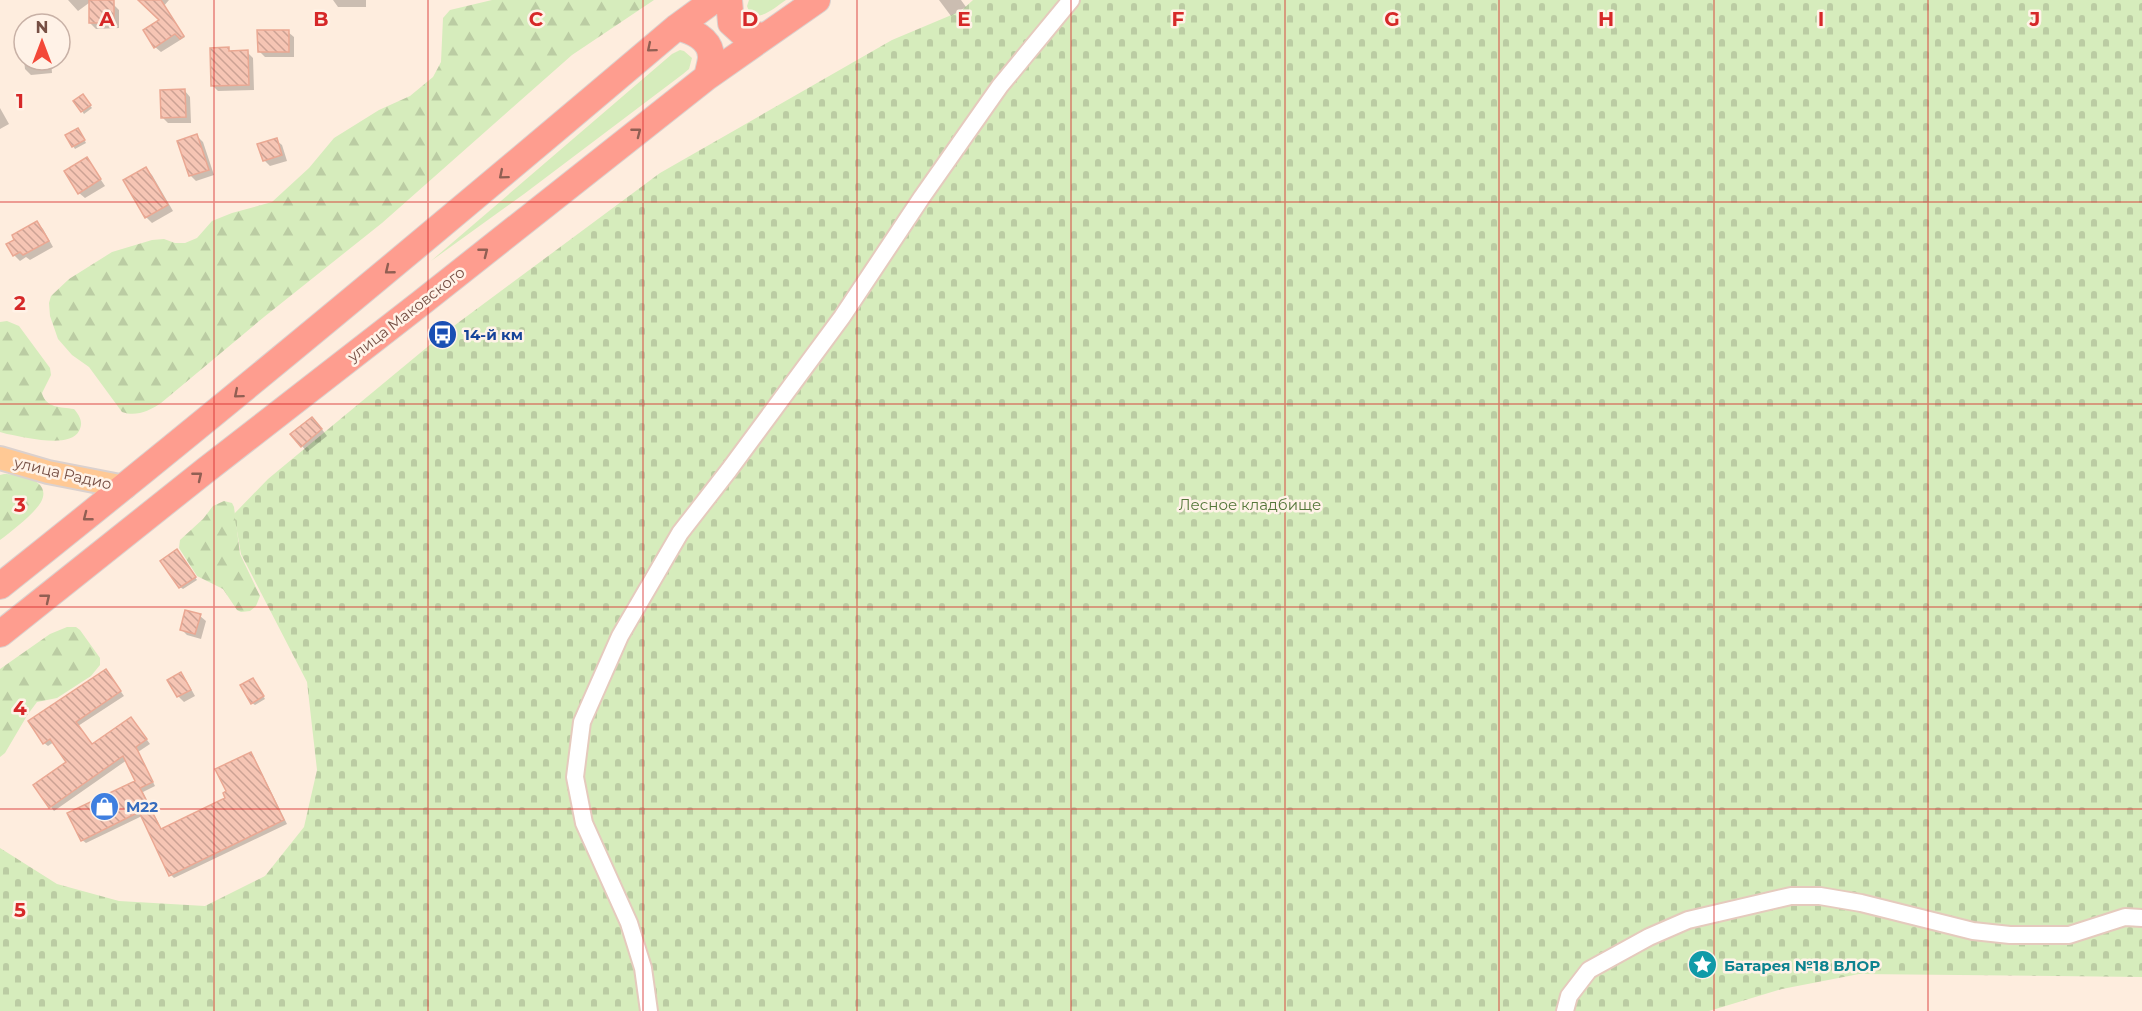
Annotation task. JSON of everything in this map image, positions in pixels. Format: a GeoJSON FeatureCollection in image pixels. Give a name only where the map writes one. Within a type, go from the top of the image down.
{"type":"FeatureCollection","features":[{"type":"Feature","properties":{"kind":"highway"},"geometry":{"type":"LineString","coordinates":[[0,586],[125,487],[434,234],[677,27],[714,0]]}},
{"type":"Feature","properties":{"kind":"highway"},"geometry":{"type":"LineString","coordinates":[[729,0],[731,23],[742,33],[764,36]]}},
{"type":"Feature","properties":{"kind":"highway","name":"улица Маковского"},"geometry":{"type":"LineString","coordinates":[[0,634],[706,77],[817,0]]}},
{"type":"Feature","properties":{"kind":"highway"},"geometry":{"type":"LineString","coordinates":[[677,27],[694,32],[706,42],[711,56],[706,77]]}},
{"type":"Feature","properties":{"kind":"main road","name":"улица Радио"},"geometry":{"type":"LineString","coordinates":[[0,459],[48,472],[125,487]]}},
{"type":"Feature","properties":{"kind":"street"},"geometry":{"type":"LineString","coordinates":[[649,1011],[643,968],[629,923],[584,823],[575,777],[582,722],[620,636],[680,533],[842,317],[1000,86],[1071,0]]}},
{"type":"Feature","properties":{"kind":"street"},"geometry":{"type":"LineString","coordinates":[[1565,1011],[1569,996],[1589,970],[1649,937],[1688,920],[1791,896],[1820,896],[1861,903],[1965,930],[2010,935],[2069,935],[2126,917],[2142,918]]}},
{"type":"Feature","properties":{"kind":"green space"},"geometry":{"type":"Polygon","coordinates":[[[492,0],[654,0],[572,55],[382,223],[161,403],[142,412],[132,414],[122,412],[89,367],[72,355],[58,339],[50,316],[51,296],[69,279],[112,252],[152,240],[164,239],[175,243],[185,243],[197,238],[212,221],[272,202],[309,168],[334,138],[379,110],[410,96],[433,77],[441,62],[443,18],[450,10],[492,0]]]}},
{"type":"Feature","properties":{"kind":"green space"},"geometry":{"type":"Polygon","coordinates":[[[749,0],[786,0],[765,14],[754,15],[747,6],[749,0]]]}},
{"type":"Feature","properties":{"kind":"green space","name":"Лесное кладбище"},"geometry":{"type":"Polygon","coordinates":[[[973,0],[2142,0],[2142,977],[1859,974],[1782,989],[1709,1011],[0,1011],[0,848],[57,884],[119,901],[205,906],[265,876],[304,827],[317,770],[307,682],[241,554],[234,514],[268,479],[443,334],[660,173],[892,40],[961,11],[973,0]]]}},
{"type":"Feature","properties":{"kind":"green space"},"geometry":{"type":"Polygon","coordinates":[[[680,50],[692,58],[689,69],[431,261],[672,54],[680,50]]]}},
{"type":"Feature","properties":{"kind":"green space"},"geometry":{"type":"Polygon","coordinates":[[[7,321],[19,326],[50,368],[51,375],[42,393],[47,402],[54,406],[74,409],[79,416],[80,428],[74,436],[57,441],[0,432],[0,322],[7,321]]]}},
{"type":"Feature","properties":{"kind":"green space"},"geometry":{"type":"Polygon","coordinates":[[[0,475],[32,479],[42,488],[43,494],[41,502],[34,511],[0,540],[0,475]]]}},
{"type":"Feature","properties":{"kind":"green space"},"geometry":{"type":"Polygon","coordinates":[[[224,501],[232,503],[234,507],[240,554],[260,596],[256,606],[250,611],[237,610],[223,589],[197,576],[179,548],[180,540],[203,519],[213,506],[224,501]]]}},
{"type":"Feature","properties":{"kind":"green space"},"geometry":{"type":"Polygon","coordinates":[[[67,627],[76,627],[80,630],[100,658],[100,665],[91,676],[57,698],[37,702],[5,753],[0,757],[0,669],[50,634],[67,627]]]}},
{"type":"Feature","properties":{"kind":"building"},"geometry":{"type":"Polygon","coordinates":[[[89,0],[114,0],[114,23],[89,23],[89,0]]]}},
{"type":"Feature","properties":{"kind":"building"},"geometry":{"type":"Polygon","coordinates":[[[138,0],[161,0],[184,36],[180,39],[175,34],[154,48],[143,30],[159,20],[138,0]]]}},
{"type":"Feature","properties":{"kind":"building"},"geometry":{"type":"Polygon","coordinates":[[[257,30],[289,30],[289,52],[258,52],[257,30]]]}},
{"type":"Feature","properties":{"kind":"building"},"geometry":{"type":"Polygon","coordinates":[[[229,47],[229,51],[248,50],[249,85],[211,86],[210,48],[229,47]]]}},
{"type":"Feature","properties":{"kind":"building"},"geometry":{"type":"Polygon","coordinates":[[[185,89],[186,117],[161,118],[160,90],[185,89]]]}},
{"type":"Feature","properties":{"kind":"building"},"geometry":{"type":"Polygon","coordinates":[[[83,94],[91,105],[81,112],[73,101],[83,94]]]}},
{"type":"Feature","properties":{"kind":"building"},"geometry":{"type":"Polygon","coordinates":[[[78,128],[85,140],[72,147],[65,135],[78,128]]]}},
{"type":"Feature","properties":{"kind":"building"},"geometry":{"type":"Polygon","coordinates":[[[197,134],[209,170],[189,176],[177,141],[197,134]]]}},
{"type":"Feature","properties":{"kind":"building"},"geometry":{"type":"Polygon","coordinates":[[[277,138],[282,155],[263,161],[257,144],[277,138]]]}},
{"type":"Feature","properties":{"kind":"building"},"geometry":{"type":"Polygon","coordinates":[[[87,157],[101,179],[78,194],[64,171],[87,157]]]}},
{"type":"Feature","properties":{"kind":"building"},"geometry":{"type":"Polygon","coordinates":[[[146,167],[168,205],[145,218],[123,180],[146,167]]]}},
{"type":"Feature","properties":{"kind":"building"},"geometry":{"type":"Polygon","coordinates":[[[37,221],[49,241],[23,255],[20,252],[13,256],[6,244],[14,240],[12,235],[37,221]]]}},
{"type":"Feature","properties":{"kind":"building"},"geometry":{"type":"Polygon","coordinates":[[[312,417],[322,429],[301,447],[290,434],[312,417]]]}},
{"type":"Feature","properties":{"kind":"building"},"geometry":{"type":"Polygon","coordinates":[[[177,549],[196,577],[179,588],[160,561],[177,549]]]}},
{"type":"Feature","properties":{"kind":"building"},"geometry":{"type":"Polygon","coordinates":[[[185,610],[201,614],[195,634],[180,630],[185,610]]]}},
{"type":"Feature","properties":{"kind":"building"},"geometry":{"type":"Polygon","coordinates":[[[106,669],[121,691],[76,722],[92,744],[131,717],[147,739],[136,747],[153,782],[140,788],[161,829],[225,798],[223,793],[226,791],[215,769],[251,752],[284,820],[169,876],[139,812],[81,841],[67,813],[135,781],[123,756],[49,808],[33,785],[66,762],[50,739],[43,744],[28,721],[106,669]]]}},
{"type":"Feature","properties":{"kind":"building"},"geometry":{"type":"Polygon","coordinates":[[[181,672],[191,690],[177,697],[167,680],[181,672]]]}},
{"type":"Feature","properties":{"kind":"building"},"geometry":{"type":"Polygon","coordinates":[[[253,678],[264,696],[251,704],[240,685],[253,678]]]}},
{"type":"Feature","properties":{"kind":"place","name":"14-й км"},"geometry":{"type":"Point","coordinates":[443,334]}},
{"type":"Feature","properties":{"kind":"place","name":"M22"},"geometry":{"type":"Point","coordinates":[105,806]}},
{"type":"Feature","properties":{"kind":"place","name":"Батарея №18 ВЛОР"},"geometry":{"type":"Point","coordinates":[1703,965]}}]}
